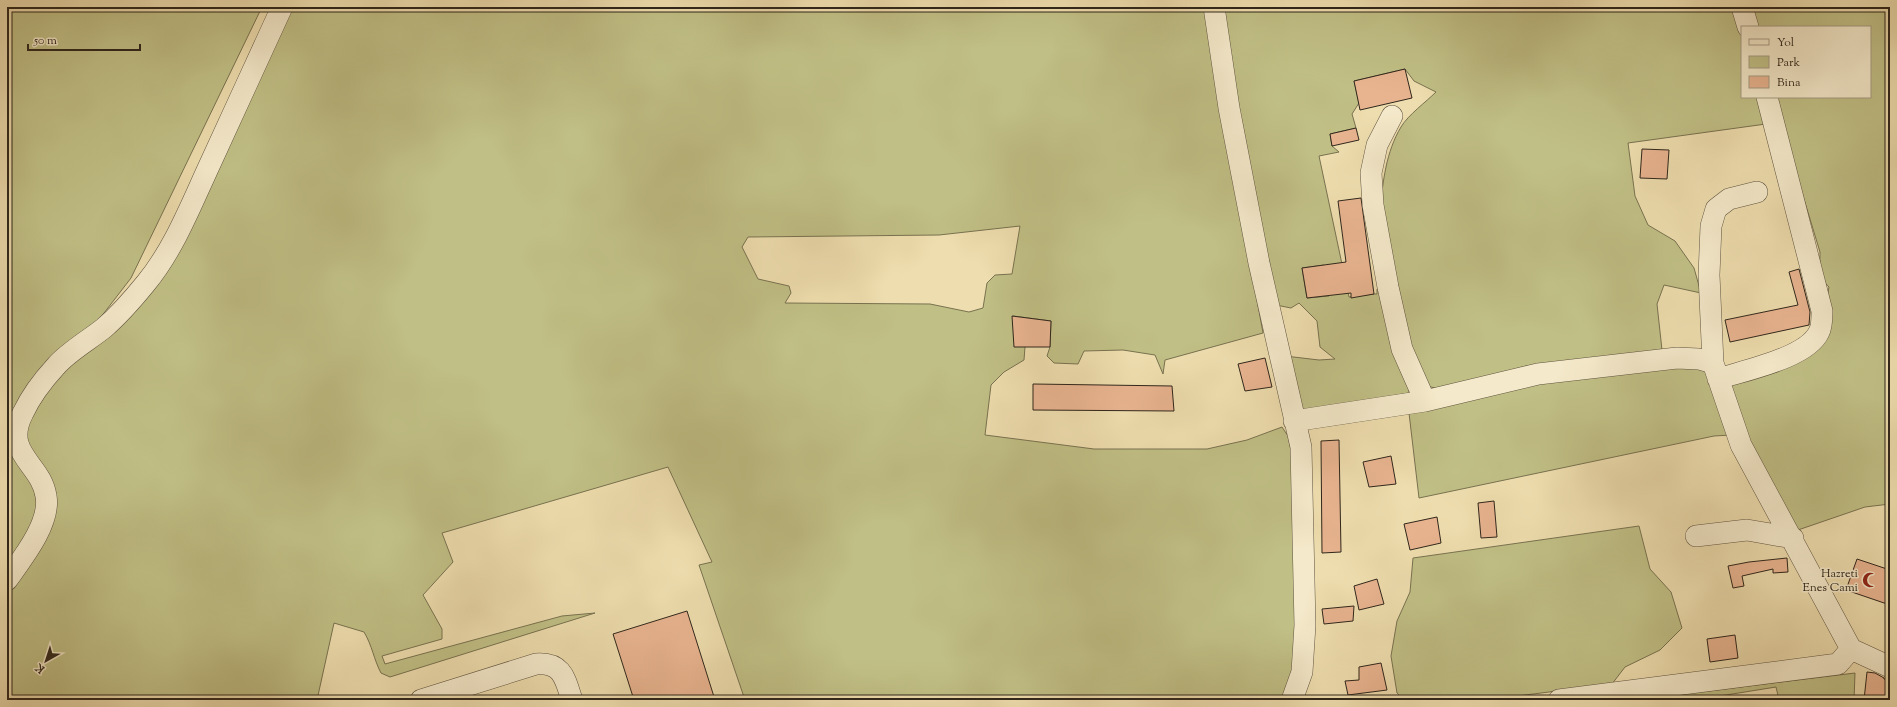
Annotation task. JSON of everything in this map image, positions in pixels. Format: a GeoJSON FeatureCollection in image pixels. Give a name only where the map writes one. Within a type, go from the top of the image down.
{"type":"FeatureCollection","features":[{"type":"Feature","properties":{"kind":"street"},"geometry":{"type":"LineString","coordinates":[[7,580],[23,559],[38,531],[45,512],[46,496],[41,481],[26,461],[20,449],[17,438],[18,424],[23,412],[56,365],[105,326],[123,309],[146,283],[163,258],[191,206],[282,7]]}},
{"type":"Feature","properties":{"kind":"street"},"geometry":{"type":"LineString","coordinates":[[1214,7],[1229,108],[1259,263],[1301,447],[1303,478],[1305,625],[1302,672],[1292,700]]}},
{"type":"Feature","properties":{"kind":"street"},"geometry":{"type":"LineString","coordinates":[[1742,7],[1748,26]]}},
{"type":"Feature","properties":{"kind":"street"},"geometry":{"type":"LineString","coordinates":[[1294,421],[1425,401],[1538,374],[1677,358],[1699,359],[1716,371],[1791,356],[1807,346],[1819,332],[1822,311],[1768,98]]}},
{"type":"Feature","properties":{"kind":"street"},"geometry":{"type":"LineString","coordinates":[[1392,116],[1377,145],[1371,172],[1373,205],[1388,287],[1402,349],[1425,401]]}},
{"type":"Feature","properties":{"kind":"street"},"geometry":{"type":"LineString","coordinates":[[1757,192],[1729,198],[1716,209],[1711,226],[1709,275],[1716,371],[1741,446],[1793,538],[1851,649],[1890,667]]}},
{"type":"Feature","properties":{"kind":"street"},"geometry":{"type":"LineString","coordinates":[[1696,536],[1747,530],[1793,538]]}},
{"type":"Feature","properties":{"kind":"street"},"geometry":{"type":"LineString","coordinates":[[1559,700],[1838,664],[1851,649]]}},
{"type":"Feature","properties":{"kind":"street"},"geometry":{"type":"LineString","coordinates":[[421,700],[536,664],[544,663],[554,666],[562,673],[572,700]]}},
{"type":"Feature","properties":{"kind":"green space"},"geometry":{"type":"Polygon","coordinates":[[[7,7],[262,7],[131,278],[94,326],[13,422],[40,496],[38,514],[7,572],[7,7]]]}},
{"type":"Feature","properties":{"kind":"green space"},"geometry":{"type":"Polygon","coordinates":[[[288,7],[1204,7],[1263,333],[1165,360],[1163,374],[1155,355],[1123,350],[1084,351],[1078,364],[1054,363],[1047,356],[1050,347],[1051,321],[1013,316],[1025,347],[1024,360],[1004,372],[991,385],[985,435],[1094,449],[1207,449],[1247,440],[1282,427],[1288,436],[1294,463],[1295,676],[1284,700],[745,700],[699,565],[712,562],[668,467],[442,533],[453,562],[423,595],[442,629],[442,639],[382,656],[385,664],[562,616],[595,613],[390,677],[381,673],[364,632],[334,623],[317,700],[7,700],[7,586],[43,533],[24,440],[34,399],[127,312],[288,7]],[[1020,226],[939,235],[748,237],[742,247],[758,279],[789,286],[791,293],[785,303],[930,304],[969,312],[983,308],[987,283],[995,275],[1012,274],[1020,226]]]}},
{"type":"Feature","properties":{"kind":"green space"},"geometry":{"type":"Polygon","coordinates":[[[1223,7],[1733,7],[1741,35],[1741,98],[1759,98],[1766,124],[1628,143],[1635,196],[1648,225],[1675,241],[1694,268],[1701,293],[1664,285],[1657,304],[1662,350],[1526,366],[1443,390],[1427,386],[1418,380],[1380,210],[1386,167],[1396,137],[1404,122],[1436,92],[1414,81],[1405,69],[1354,81],[1359,103],[1352,114],[1356,128],[1330,134],[1332,146],[1339,152],[1319,156],[1349,297],[1377,294],[1377,289],[1380,289],[1409,382],[1409,393],[1303,411],[1285,356],[1319,360],[1335,359],[1320,347],[1317,321],[1299,303],[1291,308],[1276,305],[1263,268],[1223,7]],[[1324,265],[1302,268],[1307,298],[1329,296],[1324,265]]]}},
{"type":"Feature","properties":{"kind":"green space"},"geometry":{"type":"Polygon","coordinates":[[[1748,7],[1890,7],[1890,504],[1865,507],[1795,531],[1757,463],[1729,384],[1819,341],[1829,287],[1821,275],[1820,252],[1773,98],[1871,98],[1871,26],[1753,26],[1748,7]]]}},
{"type":"Feature","properties":{"kind":"green space"},"geometry":{"type":"Polygon","coordinates":[[[1693,362],[1710,374],[1731,435],[1714,436],[1419,498],[1409,413],[1518,383],[1693,362]]]}},
{"type":"Feature","properties":{"kind":"green space"},"geometry":{"type":"Polygon","coordinates":[[[1639,526],[1650,569],[1671,592],[1682,628],[1660,650],[1625,667],[1612,684],[1486,700],[1404,700],[1397,693],[1391,656],[1397,621],[1410,592],[1413,558],[1639,526]]]}},
{"type":"Feature","properties":{"kind":"green space"},"geometry":{"type":"Polygon","coordinates":[[[1855,673],[1854,700],[1779,700],[1776,687],[1695,700],[1634,700],[1855,673]]]}},
{"type":"Feature","properties":{"kind":"building"},"geometry":{"type":"Polygon","coordinates":[[[1405,69],[1412,98],[1360,110],[1354,81],[1405,69]]]}},
{"type":"Feature","properties":{"kind":"building"},"geometry":{"type":"Polygon","coordinates":[[[1356,128],[1359,140],[1332,146],[1330,134],[1356,128]]]}},
{"type":"Feature","properties":{"kind":"building"},"geometry":{"type":"Polygon","coordinates":[[[1642,149],[1669,150],[1667,179],[1640,178],[1642,149]]]}},
{"type":"Feature","properties":{"kind":"building"},"geometry":{"type":"Polygon","coordinates":[[[1361,198],[1374,294],[1351,298],[1351,293],[1307,298],[1302,268],[1346,262],[1338,201],[1361,198]]]}},
{"type":"Feature","properties":{"kind":"building"},"geometry":{"type":"Polygon","coordinates":[[[1799,269],[1810,312],[1809,325],[1730,342],[1725,320],[1798,305],[1789,272],[1799,269]]]}},
{"type":"Feature","properties":{"kind":"building"},"geometry":{"type":"Polygon","coordinates":[[[1012,316],[1051,321],[1050,347],[1014,347],[1012,316]]]}},
{"type":"Feature","properties":{"kind":"building"},"geometry":{"type":"Polygon","coordinates":[[[1265,358],[1272,387],[1245,391],[1238,364],[1265,358]]]}},
{"type":"Feature","properties":{"kind":"building"},"geometry":{"type":"Polygon","coordinates":[[[1033,384],[1172,386],[1174,411],[1033,410],[1033,384]]]}},
{"type":"Feature","properties":{"kind":"building"},"geometry":{"type":"Polygon","coordinates":[[[1339,440],[1341,552],[1322,553],[1321,441],[1339,440]]]}},
{"type":"Feature","properties":{"kind":"building"},"geometry":{"type":"Polygon","coordinates":[[[1391,456],[1396,484],[1369,487],[1363,462],[1391,456]]]}},
{"type":"Feature","properties":{"kind":"building"},"geometry":{"type":"Polygon","coordinates":[[[1494,501],[1497,537],[1481,538],[1478,503],[1494,501]]]}},
{"type":"Feature","properties":{"kind":"building"},"geometry":{"type":"Polygon","coordinates":[[[1437,517],[1441,543],[1410,550],[1404,524],[1437,517]]]}},
{"type":"Feature","properties":{"kind":"building"},"geometry":{"type":"Polygon","coordinates":[[[1787,558],[1788,572],[1773,573],[1773,569],[1742,576],[1744,586],[1733,588],[1728,566],[1787,558]]]}},
{"type":"Feature","properties":{"kind":"building","name":"Hazreti Enes Cami"},"geometry":{"type":"Polygon","coordinates":[[[1857,559],[1890,570],[1890,605],[1846,590],[1857,559]]]}},
{"type":"Feature","properties":{"kind":"building"},"geometry":{"type":"Polygon","coordinates":[[[1377,579],[1384,604],[1359,610],[1354,586],[1377,579]]]}},
{"type":"Feature","properties":{"kind":"building"},"geometry":{"type":"Polygon","coordinates":[[[1354,606],[1353,621],[1324,624],[1322,609],[1354,606]]]}},
{"type":"Feature","properties":{"kind":"building"},"geometry":{"type":"Polygon","coordinates":[[[687,611],[715,700],[634,700],[613,634],[687,611]]]}},
{"type":"Feature","properties":{"kind":"building"},"geometry":{"type":"Polygon","coordinates":[[[1735,635],[1738,658],[1710,662],[1707,639],[1735,635]]]}},
{"type":"Feature","properties":{"kind":"building"},"geometry":{"type":"Polygon","coordinates":[[[1381,663],[1387,690],[1348,695],[1345,681],[1359,680],[1359,667],[1381,663]]]}},
{"type":"Feature","properties":{"kind":"building"},"geometry":{"type":"Polygon","coordinates":[[[1867,672],[1875,673],[1884,679],[1890,680],[1890,700],[1864,700],[1867,672]]]}},
{"type":"Feature","properties":{"kind":"place","name":"Hazreti Enes Cami"},"geometry":{"type":"Point","coordinates":[1870,580]}}]}
